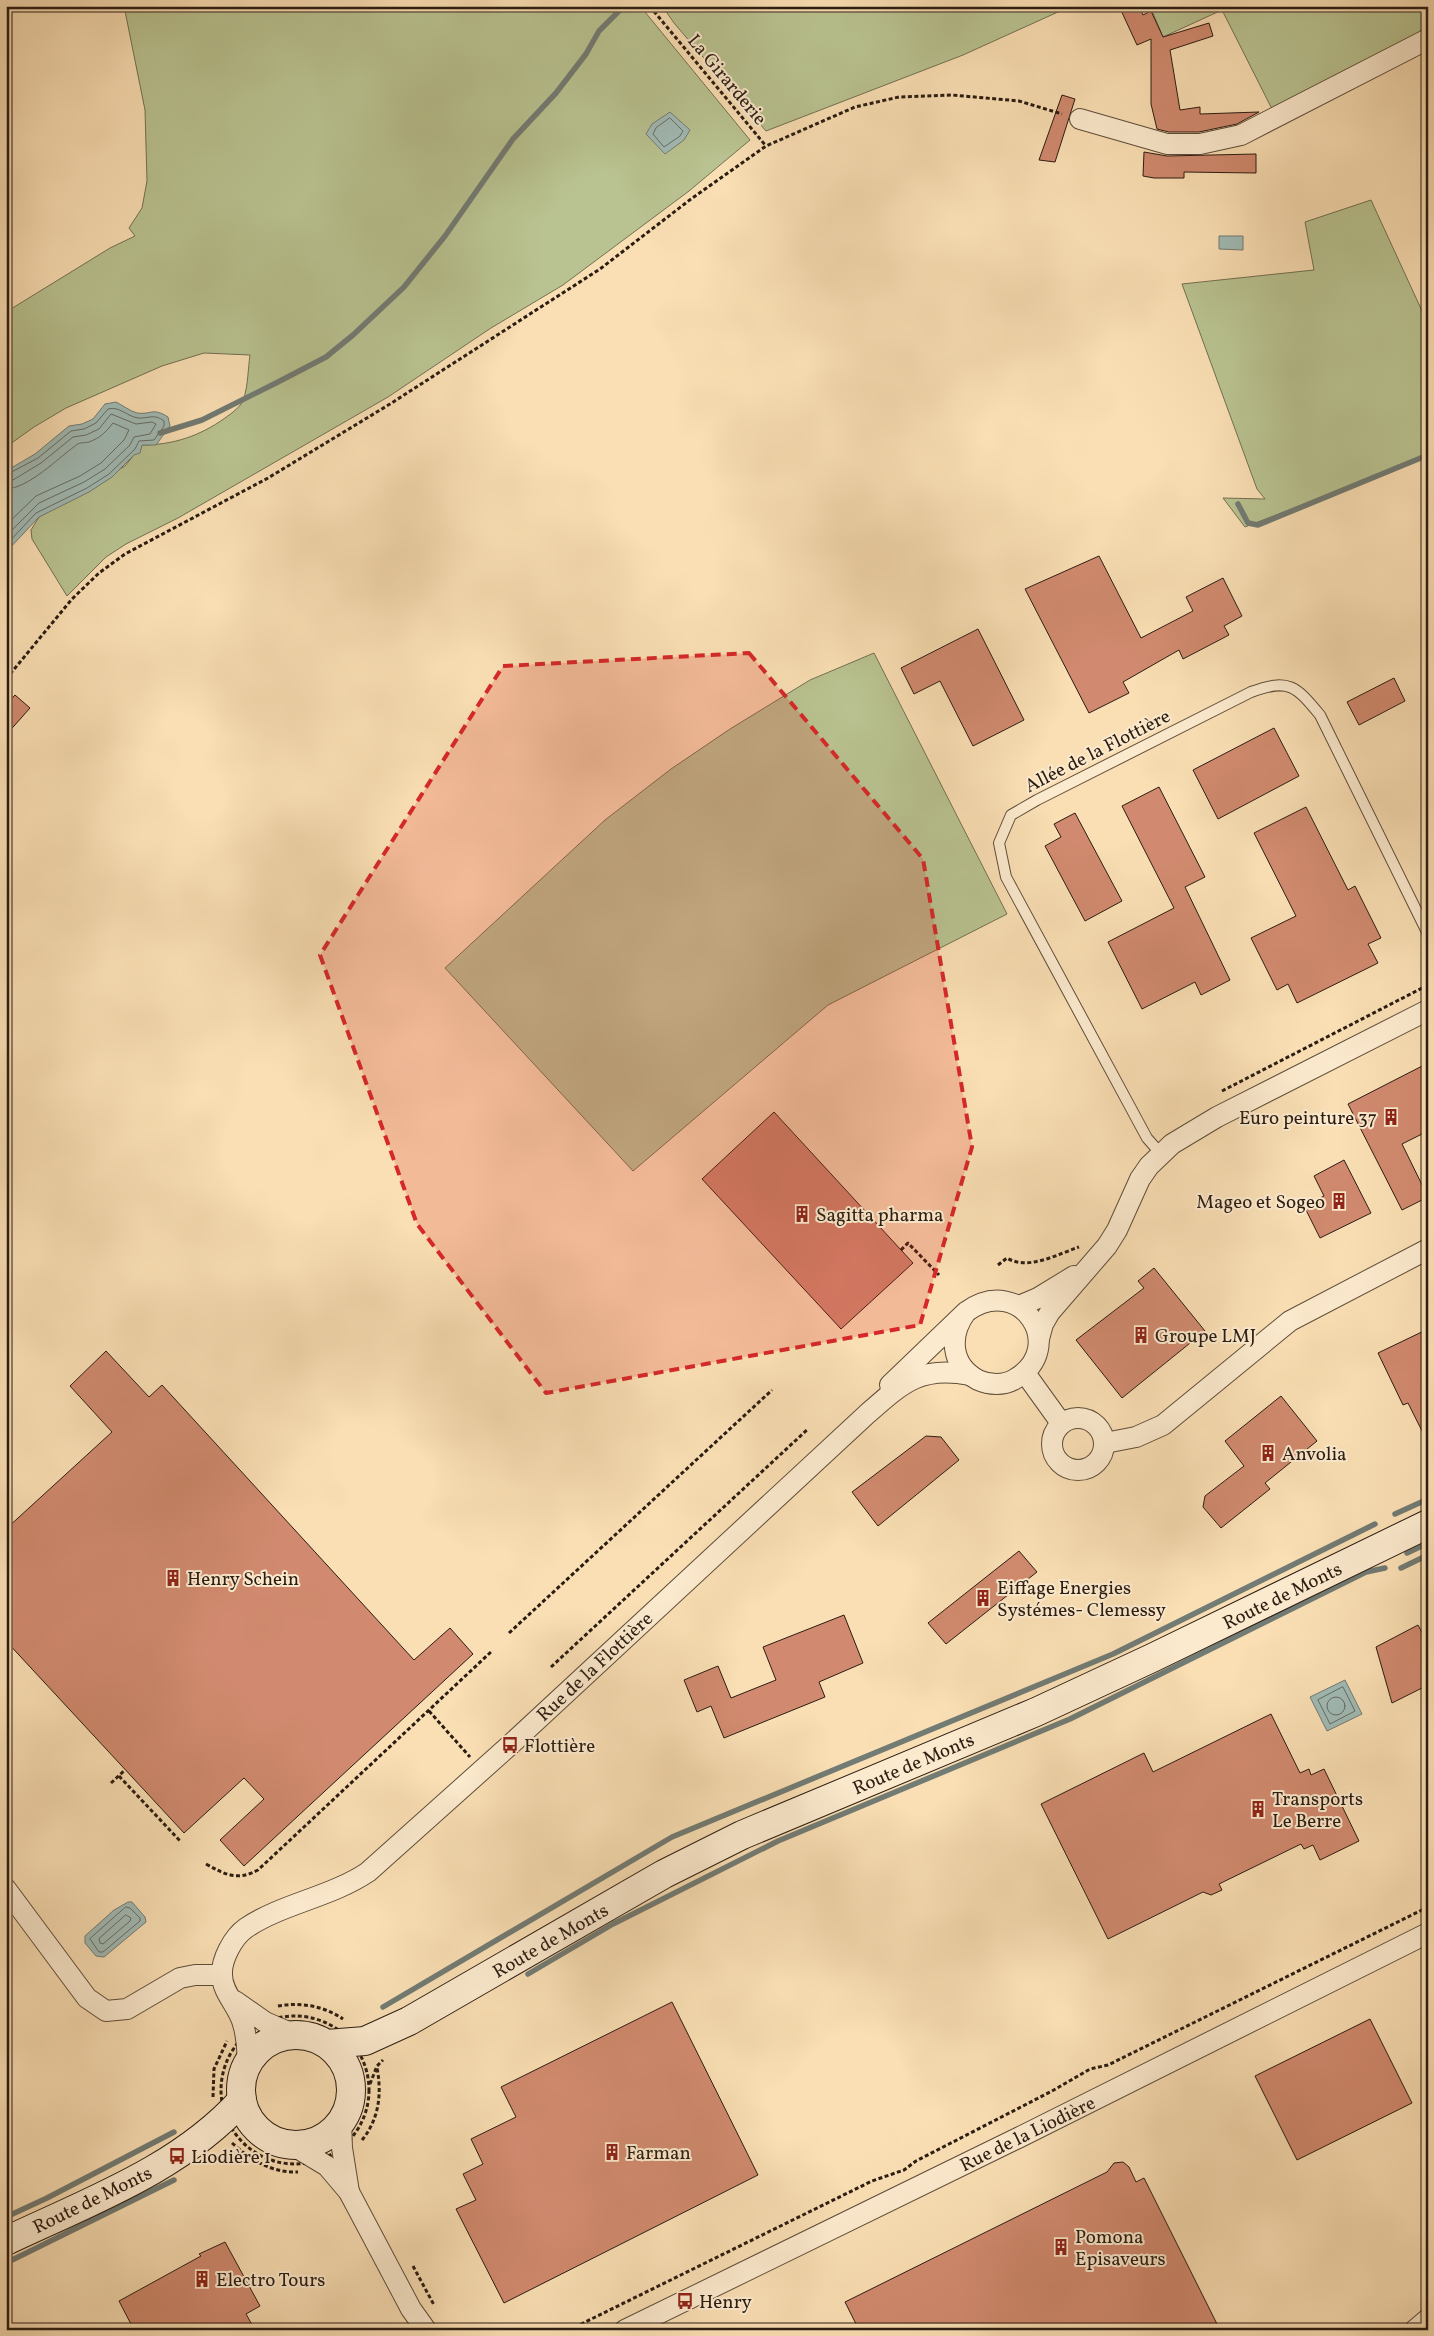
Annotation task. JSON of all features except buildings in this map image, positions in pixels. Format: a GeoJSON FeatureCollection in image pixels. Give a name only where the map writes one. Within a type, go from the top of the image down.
{"type":"FeatureCollection","features":[{"type":"Feature","properties":{"kind":"main road","name":"Route de Monts"},"geometry":{"type":"LineString","coordinates":[[353,2053],[366,2041],[409,2022],[664,1874],[742,1835],[1036,1712],[1428,1524]]}},
{"type":"Feature","properties":{"kind":"main road"},"geometry":{"type":"LineString","coordinates":[[293,2034],[311,2036],[353,2053],[346,2139],[331,2132],[320,2140],[292,2145],[275,2141],[235,2122],[242,2078],[248,2062],[256,2051],[267,2042],[280,2036],[293,2034]]}},
{"type":"Feature","properties":{"kind":"main road","name":"Route de Monts"},"geometry":{"type":"LineString","coordinates":[[6,2241],[130,2182],[235,2122]]}},
{"type":"Feature","properties":{"kind":"street"},"geometry":{"type":"LineString","coordinates":[[1080,119],[1167,144],[1200,144],[1241,135],[1428,39]]}},
{"type":"Feature","properties":{"kind":"street"},"geometry":{"type":"LineString","coordinates":[[966,1312],[956,1330],[955,1351],[960,1365],[970,1376],[984,1382],[998,1384],[1012,1381],[1025,1373],[1033,1364],[1038,1352],[1043,1324],[1050,1312],[1107,1246],[1117,1230],[1140,1179],[1161,1154],[1192,1130],[1428,1010]]}},
{"type":"Feature","properties":{"kind":"street"},"geometry":{"type":"LineString","coordinates":[[1019,1306],[1038,1298],[1078,1273],[1107,1246]]}},
{"type":"Feature","properties":{"kind":"street"},"geometry":{"type":"LineString","coordinates":[[1105,1443],[1136,1437],[1163,1425],[1290,1321],[1428,1249]]}},
{"type":"Feature","properties":{"kind":"street"},"geometry":{"type":"LineString","coordinates":[[877,1406],[893,1381],[966,1312],[978,1304],[991,1300],[1006,1300],[1019,1306],[1029,1315],[1036,1326],[1039,1339]]}},
{"type":"Feature","properties":{"kind":"street","name":"Rue de la Flottière"},"geometry":{"type":"LineString","coordinates":[[222,1975],[228,1951],[244,1929],[258,1921],[346,1885],[368,1872],[482,1770],[877,1406],[903,1385],[925,1374],[947,1371],[970,1376]]}},
{"type":"Feature","properties":{"kind":"street"},"geometry":{"type":"LineString","coordinates":[[1025,1373],[1061,1423]]}},
{"type":"Feature","properties":{"kind":"street"},"geometry":{"type":"LineString","coordinates":[[1077,1418],[1093,1422],[1099,1427],[1105,1443],[1104,1452],[1093,1466],[1085,1470],[1068,1468],[1060,1463],[1052,1448],[1055,1430],[1061,1423],[1077,1418]]}},
{"type":"Feature","properties":{"kind":"street"},"geometry":{"type":"LineString","coordinates":[[6,1890],[87,1998],[106,2011],[127,2009],[180,1978],[195,1975],[222,1975],[243,2023],[237,2037],[248,2062]]}},
{"type":"Feature","properties":{"kind":"street","name":"Rue de la Liodière"},"geometry":{"type":"LineString","coordinates":[[625,2330],[1036,2129],[1428,1933]]}},
{"type":"Feature","properties":{"kind":"street"},"geometry":{"type":"LineString","coordinates":[[230,1997],[269,2015],[293,2034]]}},
{"type":"Feature","properties":{"kind":"street"},"geometry":{"type":"LineString","coordinates":[[346,2139],[349,2192]]}},
{"type":"Feature","properties":{"kind":"street"},"geometry":{"type":"LineString","coordinates":[[292,2145],[327,2166],[349,2192],[411,2309],[426,2330]]}},
{"type":"Feature","properties":{"kind":"street"},"geometry":{"type":"LineString","coordinates":[[1415,2330],[1428,2319]]}},
{"type":"Feature","properties":{"kind":"lane","name":"Allée de la Flottière"},"geometry":{"type":"LineString","coordinates":[[1161,1154],[1147,1138],[1006,876],[999,844],[1011,815],[1045,795],[1251,692],[1273,684],[1299,690],[1320,715],[1428,934]]}},
{"type":"Feature","properties":{"kind":"path","name":"La Girarderie"},"geometry":{"type":"LineString","coordinates":[[654,6],[652,9],[766,146]]}},
{"type":"Feature","properties":{"kind":"path"},"geometry":{"type":"LineString","coordinates":[[6,679],[72,599],[99,573],[125,554],[268,478],[390,404],[600,269],[766,146],[855,107],[899,97],[952,95],[1019,101],[1080,119]]}},
{"type":"Feature","properties":{"kind":"path"},"geometry":{"type":"LineString","coordinates":[[901,1250],[908,1243],[939,1275]]}},
{"type":"Feature","properties":{"kind":"path"},"geometry":{"type":"LineString","coordinates":[[509,1633],[772,1390]]}},
{"type":"Feature","properties":{"kind":"path"},"geometry":{"type":"LineString","coordinates":[[551,1667],[808,1429]]}},
{"type":"Feature","properties":{"kind":"path"},"geometry":{"type":"LineString","coordinates":[[206,1864],[238,1877],[258,1870],[492,1651]]}},
{"type":"Feature","properties":{"kind":"path"},"geometry":{"type":"LineString","coordinates":[[429,1711],[482,1770]]}},
{"type":"Feature","properties":{"kind":"path"},"geometry":{"type":"LineString","coordinates":[[111,1783],[125,1770]]}},
{"type":"Feature","properties":{"kind":"path"},"geometry":{"type":"LineString","coordinates":[[119,1776],[181,1842]]}},
{"type":"Feature","properties":{"kind":"path"},"geometry":{"type":"LineString","coordinates":[[569,2330],[872,2181],[904,2170],[916,2160],[1052,2092],[1090,2069],[1108,2065],[1428,1907]]}},
{"type":"Feature","properties":{"kind":"path"},"geometry":{"type":"LineString","coordinates":[[269,2015],[311,2018],[326,2023],[340,2031],[353,2053],[380,2083],[375,2117],[368,2133],[346,2139],[318,2160],[302,2164],[285,2163],[269,2159],[254,2152],[235,2122],[212,2083],[218,2056],[237,2037],[269,2015],[294,2004],[309,2005],[336,2014],[353,2053],[369,2086],[366,2113],[352,2138],[346,2139]]}},
{"type":"Feature","properties":{"kind":"path"},"geometry":{"type":"LineString","coordinates":[[237,2037],[224,2071],[222,2098],[235,2122],[246,2155],[260,2164],[277,2170],[302,2171]]}},
{"type":"Feature","properties":{"kind":"highlighted area"},"geometry":{"type":"Polygon","coordinates":[[[749,653],[923,859],[972,1147],[920,1325],[546,1393],[417,1224],[320,955],[503,666],[749,653]]]}},
{"type":"Feature","properties":{"kind":"green space"},"geometry":{"type":"Polygon","coordinates":[[[124,6],[648,6],[645,12],[750,140],[689,191],[563,285],[491,328],[388,397],[178,518],[126,544],[106,557],[67,596],[32,539],[31,530],[39,517],[125,466],[142,445],[153,445],[186,438],[206,430],[231,414],[239,407],[244,398],[250,355],[204,353],[162,366],[66,408],[34,427],[6,447],[6,312],[110,248],[135,236],[129,228],[142,208],[147,181],[145,110],[124,6]]]}},
{"type":"Feature","properties":{"kind":"green space"},"geometry":{"type":"Polygon","coordinates":[[[665,6],[1078,6],[1058,12],[963,55],[766,131],[674,23],[665,10],[665,6]]]}},
{"type":"Feature","properties":{"kind":"green space"},"geometry":{"type":"Polygon","coordinates":[[[1150,6],[1428,6],[1428,31],[1272,109],[1222,10],[1163,37],[1150,6]]]}},
{"type":"Feature","properties":{"kind":"green space"},"geometry":{"type":"Polygon","coordinates":[[[1371,200],[1428,324],[1428,456],[1245,527],[1223,498],[1265,499],[1257,489],[1182,284],[1314,270],[1305,222],[1371,200]]]}},
{"type":"Feature","properties":{"kind":"green space"},"geometry":{"type":"Polygon","coordinates":[[[874,653],[1007,914],[828,1005],[633,1171],[445,968],[605,820],[671,769],[730,729],[810,680],[874,653]]]}},
{"type":"Feature","properties":{"kind":"water"},"geometry":{"type":"Polygon","coordinates":[[[670,112],[690,130],[684,140],[665,154],[646,134],[652,124],[670,112]]]}},
{"type":"Feature","properties":{"kind":"water"},"geometry":{"type":"Polygon","coordinates":[[[1219,236],[1243,236],[1243,250],[1219,249],[1219,236]]]}},
{"type":"Feature","properties":{"kind":"water"},"geometry":{"type":"Polygon","coordinates":[[[116,402],[137,413],[159,412],[168,417],[170,426],[156,445],[142,445],[140,453],[134,455],[112,477],[89,492],[39,517],[6,552],[6,471],[35,454],[69,426],[82,424],[93,419],[105,404],[116,402]]]}},
{"type":"Feature","properties":{"kind":"water"},"geometry":{"type":"Polygon","coordinates":[[[1345,1680],[1362,1714],[1327,1731],[1310,1697],[1345,1680]]]}},
{"type":"Feature","properties":{"kind":"water"},"geometry":{"type":"Polygon","coordinates":[[[128,1902],[132,1902],[145,1917],[146,1922],[104,1957],[96,1956],[85,1943],[85,1936],[114,1910],[128,1902]]]}},
{"type":"Feature","properties":{"kind":"waterway"},"geometry":{"type":"LineString","coordinates":[[160,433],[202,420],[278,382],[326,357],[353,335],[404,287],[445,236],[513,139],[556,93],[586,54],[599,31],[624,6]]}},
{"type":"Feature","properties":{"kind":"waterway"},"geometry":{"type":"LineString","coordinates":[[1238,504],[1248,523],[1258,525],[1428,455]]}},
{"type":"Feature","properties":{"kind":"waterway"},"geometry":{"type":"LineString","coordinates":[[1395,1514],[1428,1499]]}},
{"type":"Feature","properties":{"kind":"waterway"},"geometry":{"type":"LineString","coordinates":[[383,2007],[672,1837],[1113,1654],[1375,1524]]}},
{"type":"Feature","properties":{"kind":"waterway"},"geometry":{"type":"LineString","coordinates":[[1407,1553],[1428,1543]]}},
{"type":"Feature","properties":{"kind":"waterway"},"geometry":{"type":"LineString","coordinates":[[1401,1568],[1428,1555]]}},
{"type":"Feature","properties":{"kind":"waterway"},"geometry":{"type":"LineString","coordinates":[[528,1974],[613,1924],[778,1841],[1070,1719],[1366,1572],[1385,1568]]}},
{"type":"Feature","properties":{"kind":"waterway"},"geometry":{"type":"LineString","coordinates":[[6,2217],[47,2198],[174,2132]]}},
{"type":"Feature","properties":{"kind":"waterway"},"geometry":{"type":"LineString","coordinates":[[6,2263],[174,2180]]}},
{"type":"Feature","properties":{"kind":"place","name":"Euro peinture 37"},"geometry":{"type":"Point","coordinates":[1391,1117]}},
{"type":"Feature","properties":{"kind":"place","name":"Mageo et Sogeo"},"geometry":{"type":"Point","coordinates":[1339,1201]}},
{"type":"Feature","properties":{"kind":"place","name":"Sagitta pharma"},"geometry":{"type":"Point","coordinates":[802,1214]}},
{"type":"Feature","properties":{"kind":"place","name":"Groupe LMJ"},"geometry":{"type":"Point","coordinates":[1141,1335]}},
{"type":"Feature","properties":{"kind":"place","name":"Anvolia"},"geometry":{"type":"Point","coordinates":[1268,1453]}},
{"type":"Feature","properties":{"kind":"place","name":"Henry Schein"},"geometry":{"type":"Point","coordinates":[173,1578]}},
{"type":"Feature","properties":{"kind":"place","name":"Eiffage Energies Systémes- Clemessy"},"geometry":{"type":"Point","coordinates":[983,1598]}},
{"type":"Feature","properties":{"kind":"place","name":"Flottière"},"geometry":{"type":"Point","coordinates":[510,1745]}},
{"type":"Feature","properties":{"kind":"place","name":"Transports Le Berre"},"geometry":{"type":"Point","coordinates":[1258,1809]}},
{"type":"Feature","properties":{"kind":"place","name":"Farman"},"geometry":{"type":"Point","coordinates":[612,2152]}},
{"type":"Feature","properties":{"kind":"place","name":"Liodière 1"},"geometry":{"type":"Point","coordinates":[177,2156]}},
{"type":"Feature","properties":{"kind":"place","name":"Pomona Episaveurs"},"geometry":{"type":"Point","coordinates":[1061,2247]}},
{"type":"Feature","properties":{"kind":"place","name":"Electro Tours"},"geometry":{"type":"Point","coordinates":[202,2279]}},
{"type":"Feature","properties":{"kind":"place","name":"Henry"},"geometry":{"type":"Point","coordinates":[685,2301]}}]}
